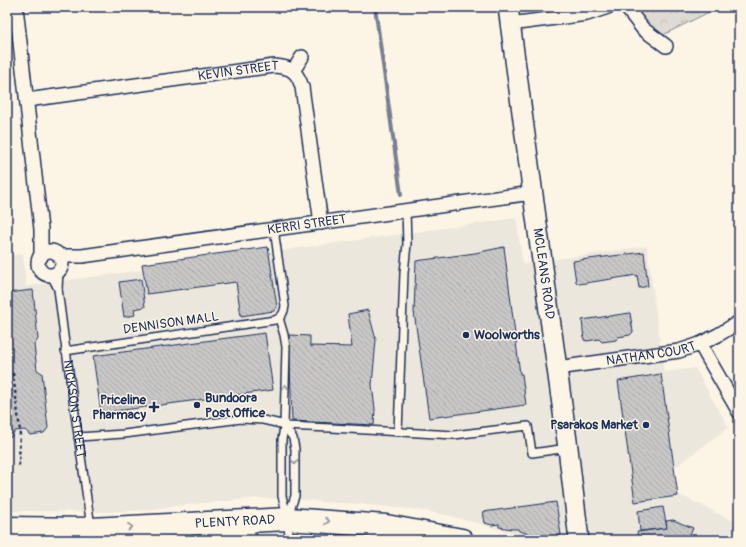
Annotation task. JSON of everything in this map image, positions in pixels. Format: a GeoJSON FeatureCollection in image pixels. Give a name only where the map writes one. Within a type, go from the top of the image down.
{"type":"FeatureCollection","features":[{"type":"Feature","properties":{"kind":"highway","name":"PLENTY ROAD"},"geometry":{"type":"LineString","coordinates":[[7,528],[91,529],[288,519],[386,526],[462,540]]}},
{"type":"Feature","properties":{"kind":"highway"},"geometry":{"type":"LineString","coordinates":[[183,524],[220,533],[238,533],[246,540]]}},
{"type":"Feature","properties":{"kind":"street","name":"NICKSON STREET"},"geometry":{"type":"LineString","coordinates":[[16,7],[13,33],[27,100],[41,229],[54,262]]}},
{"type":"Feature","properties":{"kind":"street"},"geometry":{"type":"LineString","coordinates":[[509,16],[586,14],[608,7]]}},
{"type":"Feature","properties":{"kind":"street"},"geometry":{"type":"LineString","coordinates":[[626,7],[643,29],[666,46]]}},
{"type":"Feature","properties":{"kind":"street","name":"MCLEANS ROAD"},"geometry":{"type":"LineString","coordinates":[[509,16],[532,193],[558,368],[579,540]]}},
{"type":"Feature","properties":{"kind":"street"},"geometry":{"type":"LineString","coordinates":[[293,71],[302,57]]}},
{"type":"Feature","properties":{"kind":"street","name":"KEVIN STREET"},"geometry":{"type":"LineString","coordinates":[[27,100],[274,66],[285,67],[293,71],[302,87],[321,223]]}},
{"type":"Feature","properties":{"kind":"street","name":"KERRI STREET"},"geometry":{"type":"LineString","coordinates":[[54,262],[82,256],[532,193]]}},
{"type":"Feature","properties":{"kind":"street","name":"NATHAN COURT"},"geometry":{"type":"LineString","coordinates":[[558,368],[679,351],[700,344],[739,322]]}},
{"type":"Feature","properties":{"kind":"street"},"geometry":{"type":"LineString","coordinates":[[700,344],[739,412]]}},
{"type":"Feature","properties":{"kind":"lane"},"geometry":{"type":"LineString","coordinates":[[398,432],[404,273],[408,244],[406,210]]}},
{"type":"Feature","properties":{"kind":"lane"},"geometry":{"type":"LineString","coordinates":[[274,229],[285,306],[284,311],[279,318],[286,347],[284,426],[282,440],[282,496],[288,519],[289,540]]}},
{"type":"Feature","properties":{"kind":"lane","name":"NICKSON STREET"},"geometry":{"type":"LineString","coordinates":[[54,262],[65,351],[91,529]]}},
{"type":"Feature","properties":{"kind":"lane","name":"DENNISON MALL"},"geometry":{"type":"LineString","coordinates":[[65,351],[270,321],[279,318]]}},
{"type":"Feature","properties":{"kind":"lane"},"geometry":{"type":"LineString","coordinates":[[78,437],[124,434],[241,419],[263,420],[281,424],[290,432],[295,449],[295,496],[288,519]]}},
{"type":"Feature","properties":{"kind":"lane"},"geometry":{"type":"LineString","coordinates":[[284,426],[454,435],[528,426],[532,454],[568,448]]}},
{"type":"Feature","properties":{"kind":"path"},"geometry":{"type":"LineString","coordinates":[[13,372],[20,431],[19,466]]}},
{"type":"Feature","properties":{"kind":"shaded area"},"geometry":{"type":"Polygon","coordinates":[[[516,218],[523,264],[647,246],[664,372],[695,368],[729,427],[674,468],[678,496],[682,496],[739,524],[739,540],[538,540],[450,516],[419,510],[286,499],[259,498],[147,510],[106,512],[7,511],[7,256],[23,254],[26,286],[516,218]]]}},
{"type":"Feature","properties":{"kind":"green space"},"geometry":{"type":"Polygon","coordinates":[[[633,7],[719,7],[661,36],[641,21],[633,7]]]}},
{"type":"Feature","properties":{"kind":"building"},"geometry":{"type":"Polygon","coordinates":[[[268,247],[277,307],[274,311],[241,316],[236,282],[147,294],[142,264],[268,247]]]}},
{"type":"Feature","properties":{"kind":"building","name":"Woolworths"},"geometry":{"type":"Polygon","coordinates":[[[504,247],[520,374],[522,374],[526,405],[429,418],[414,312],[416,261],[475,253],[504,247]]]}},
{"type":"Feature","properties":{"kind":"building"},"geometry":{"type":"Polygon","coordinates":[[[644,252],[648,286],[639,288],[637,275],[579,284],[576,282],[573,261],[644,252]]]}},
{"type":"Feature","properties":{"kind":"building"},"geometry":{"type":"Polygon","coordinates":[[[141,279],[145,307],[134,309],[135,315],[124,317],[119,282],[141,279]]]}},
{"type":"Feature","properties":{"kind":"building"},"geometry":{"type":"Polygon","coordinates":[[[33,290],[38,339],[34,345],[37,370],[42,373],[48,428],[44,433],[30,435],[25,430],[15,431],[11,437],[7,437],[7,293],[33,290]]]}},
{"type":"Feature","properties":{"kind":"building"},"geometry":{"type":"Polygon","coordinates":[[[368,310],[376,340],[372,385],[375,409],[374,425],[292,421],[289,335],[310,336],[310,346],[352,347],[348,314],[368,310]]]}},
{"type":"Feature","properties":{"kind":"building"},"geometry":{"type":"Polygon","coordinates":[[[630,313],[633,332],[630,335],[618,337],[616,340],[602,342],[599,339],[584,340],[582,320],[630,313]]]}},
{"type":"Feature","properties":{"kind":"building"},"geometry":{"type":"Polygon","coordinates":[[[265,333],[273,390],[101,413],[93,356],[265,333]]]}},
{"type":"Feature","properties":{"kind":"building","name":"Psarakos Market"},"geometry":{"type":"Polygon","coordinates":[[[661,374],[678,496],[635,502],[618,381],[661,374]]]}},
{"type":"Feature","properties":{"kind":"building"},"geometry":{"type":"Polygon","coordinates":[[[556,502],[561,535],[555,540],[542,539],[542,536],[536,536],[519,531],[518,529],[499,527],[499,524],[492,525],[485,523],[483,512],[556,502]]]}},
{"type":"Feature","properties":{"kind":"building"},"geometry":{"type":"Polygon","coordinates":[[[663,507],[667,528],[640,531],[638,511],[663,507]]]}},
{"type":"Feature","properties":{"kind":"building"},"geometry":{"type":"Polygon","coordinates":[[[673,520],[693,528],[688,540],[638,540],[637,532],[667,528],[666,521],[673,520]]]}},
{"type":"Feature","properties":{"kind":"waterway"},"geometry":{"type":"LineString","coordinates":[[375,7],[401,195]]}},
{"type":"Feature","properties":{"kind":"tram line"},"geometry":{"type":"LineString","coordinates":[[225,540],[289,538],[345,540]]}},
{"type":"Feature","properties":{"kind":"place","name":"Woolworths"},"geometry":{"type":"Point","coordinates":[466,335]}},
{"type":"Feature","properties":{"kind":"place","name":"Bundoora Post Office"},"geometry":{"type":"Point","coordinates":[197,405]}},
{"type":"Feature","properties":{"kind":"place","name":"Priceline Pharmacy"},"geometry":{"type":"Point","coordinates":[154,407]}},
{"type":"Feature","properties":{"kind":"place","name":"Psarakos Market"},"geometry":{"type":"Point","coordinates":[646,425]}}]}
